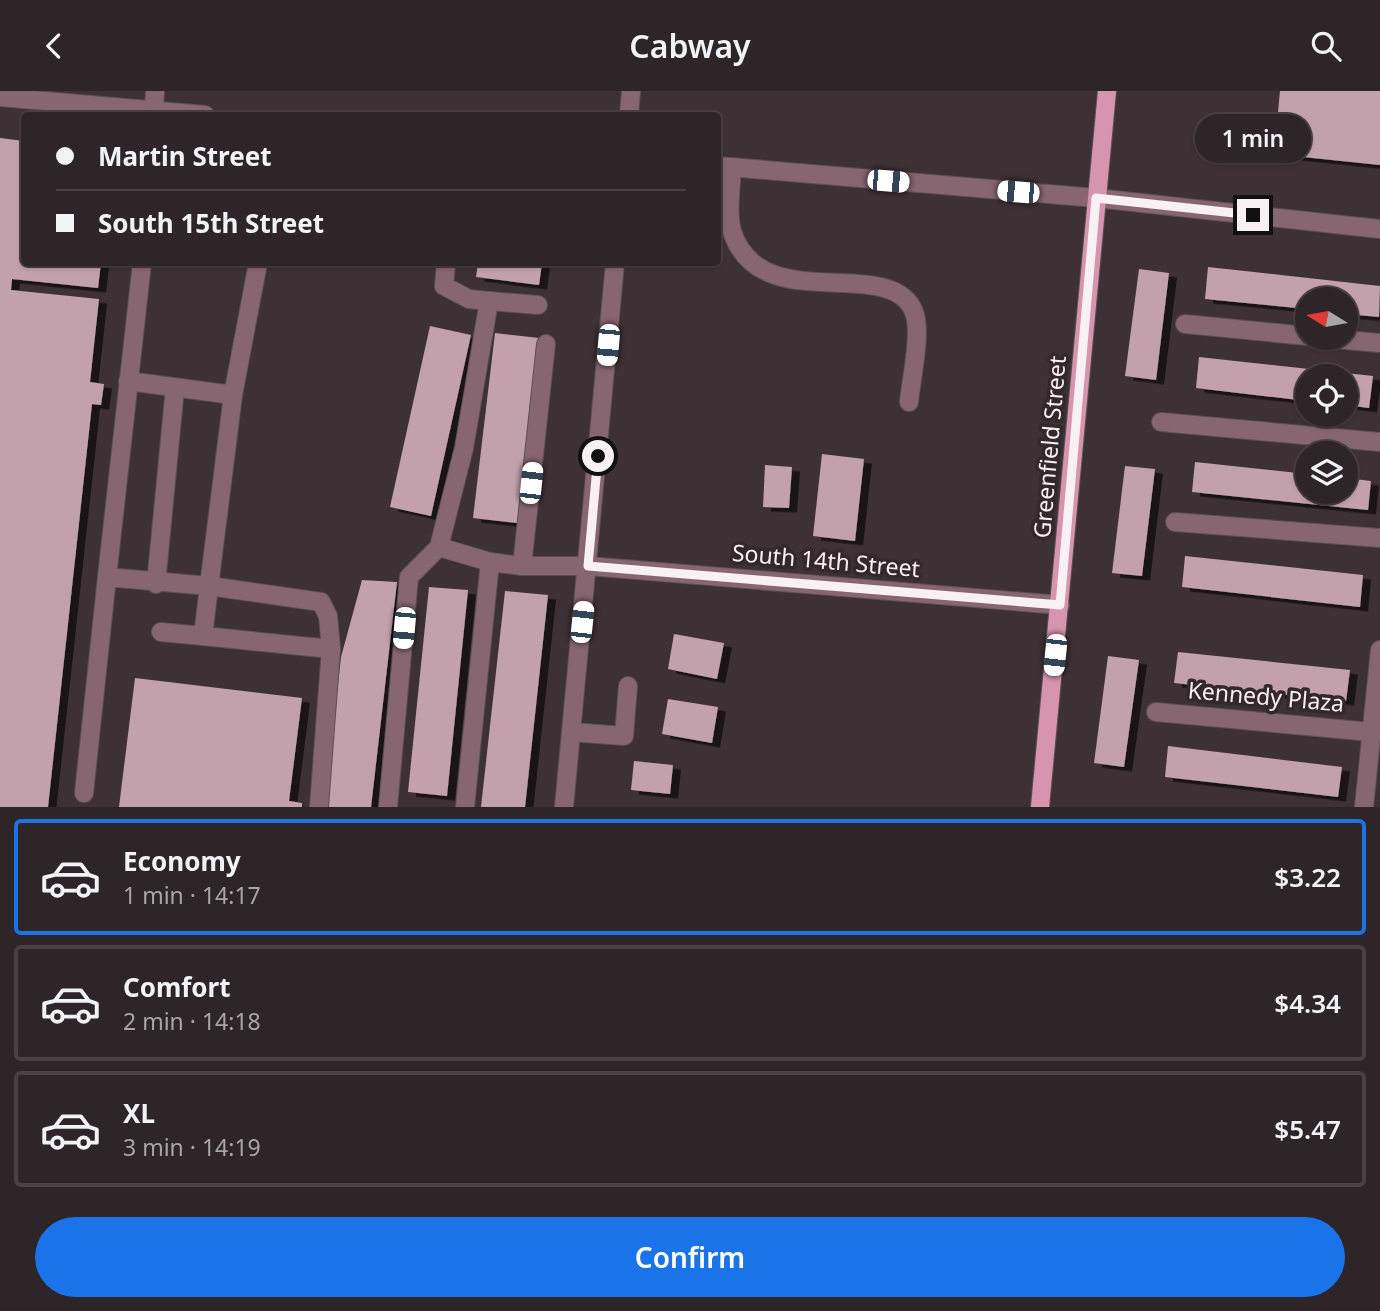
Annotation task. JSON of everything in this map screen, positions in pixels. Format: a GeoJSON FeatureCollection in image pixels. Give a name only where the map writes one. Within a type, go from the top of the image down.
{"type":"FeatureCollection","features":[{"type":"Feature","properties":{"kind":"main road","name":"Greenfield Street"},"geometry":{"type":"LineString","coordinates":[[1040,807],[1107,91]]}},
{"type":"Feature","properties":{"kind":"street"},"geometry":{"type":"LineString","coordinates":[[154,109],[155,91]]}},
{"type":"Feature","properties":{"kind":"street"},"geometry":{"type":"LineString","coordinates":[[628,112],[631,91]]}},
{"type":"Feature","properties":{"kind":"street"},"geometry":{"type":"LineString","coordinates":[[0,97],[180,112]]}},
{"type":"Feature","properties":{"kind":"street"},"geometry":{"type":"LineString","coordinates":[[909,402],[916,328],[914,310],[898,294],[872,285],[791,280],[764,273],[740,251],[731,228],[725,167],[1096,198],[1380,229]]}},
{"type":"Feature","properties":{"kind":"street"},"geometry":{"type":"LineString","coordinates":[[84,793],[142,266]]}},
{"type":"Feature","properties":{"kind":"street"},"geometry":{"type":"LineString","coordinates":[[203,636],[233,395],[257,266]]}},
{"type":"Feature","properties":{"kind":"street"},"geometry":{"type":"LineString","coordinates":[[446,266],[444,286],[469,299],[538,305]]}},
{"type":"Feature","properties":{"kind":"street"},"geometry":{"type":"LineString","coordinates":[[564,807],[615,266]]}},
{"type":"Feature","properties":{"kind":"street"},"geometry":{"type":"LineString","coordinates":[[388,807],[409,577],[439,547],[464,448],[489,301]]}},
{"type":"Feature","properties":{"kind":"street"},"geometry":{"type":"LineString","coordinates":[[1185,324],[1295,335]]}},
{"type":"Feature","properties":{"kind":"street"},"geometry":{"type":"LineString","coordinates":[[1358,341],[1380,343]]}},
{"type":"Feature","properties":{"kind":"street"},"geometry":{"type":"LineString","coordinates":[[522,566],[547,344]]}},
{"type":"Feature","properties":{"kind":"street"},"geometry":{"type":"LineString","coordinates":[[128,381],[233,395]]}},
{"type":"Feature","properties":{"kind":"street"},"geometry":{"type":"LineString","coordinates":[[156,584],[175,388]]}},
{"type":"Feature","properties":{"kind":"street"},"geometry":{"type":"LineString","coordinates":[[1161,422],[1380,442]]}},
{"type":"Feature","properties":{"kind":"street"},"geometry":{"type":"LineString","coordinates":[[1175,523],[1380,538]]}},
{"type":"Feature","properties":{"kind":"street","name":"South 14th Street"},"geometry":{"type":"LineString","coordinates":[[439,547],[490,562],[522,566],[588,566],[1060,605]]}},
{"type":"Feature","properties":{"kind":"street"},"geometry":{"type":"LineString","coordinates":[[465,807],[490,562]]}},
{"type":"Feature","properties":{"kind":"street"},"geometry":{"type":"LineString","coordinates":[[107,577],[156,584],[209,586],[321,602],[328,616],[331,649],[319,807]]}},
{"type":"Feature","properties":{"kind":"street"},"geometry":{"type":"LineString","coordinates":[[161,632],[331,649]]}},
{"type":"Feature","properties":{"kind":"street"},"geometry":{"type":"LineString","coordinates":[[1364,801],[1380,650]]}},
{"type":"Feature","properties":{"kind":"street"},"geometry":{"type":"LineString","coordinates":[[571,732],[624,736],[628,685]]}},
{"type":"Feature","properties":{"kind":"street","name":"Kennedy Plaza"},"geometry":{"type":"LineString","coordinates":[[1156,712],[1371,732]]}},
{"type":"Feature","properties":{"kind":"building"},"geometry":{"type":"Polygon","coordinates":[[[1280,91],[1380,91],[1380,165],[1274,154],[1280,91]]]}},
{"type":"Feature","properties":{"kind":"building"},"geometry":{"type":"Polygon","coordinates":[[[0,138],[21,141],[21,266],[101,266],[98,288],[12,279],[11,290],[99,299],[90,382],[104,384],[101,405],[92,404],[48,807],[0,807],[0,138]]]}},
{"type":"Feature","properties":{"kind":"building"},"geometry":{"type":"Polygon","coordinates":[[[478,266],[542,266],[539,285],[476,277],[478,266]]]}},
{"type":"Feature","properties":{"kind":"building"},"geometry":{"type":"Polygon","coordinates":[[[1208,267],[1380,286],[1379,317],[1358,315],[1358,287],[1295,287],[1295,308],[1205,299],[1208,267]]]}},
{"type":"Feature","properties":{"kind":"building"},"geometry":{"type":"Polygon","coordinates":[[[1139,269],[1169,273],[1156,380],[1125,376],[1139,269]]]}},
{"type":"Feature","properties":{"kind":"building"},"geometry":{"type":"Polygon","coordinates":[[[430,326],[471,335],[431,516],[390,507],[430,326]]]}},
{"type":"Feature","properties":{"kind":"building"},"geometry":{"type":"Polygon","coordinates":[[[495,333],[539,338],[517,523],[473,518],[495,333]]]}},
{"type":"Feature","properties":{"kind":"building"},"geometry":{"type":"Polygon","coordinates":[[[1199,357],[1295,367],[1295,400],[1196,388],[1199,357]]]}},
{"type":"Feature","properties":{"kind":"building"},"geometry":{"type":"Polygon","coordinates":[[[1358,374],[1373,376],[1369,408],[1358,407],[1358,374]]]}},
{"type":"Feature","properties":{"kind":"building"},"geometry":{"type":"Polygon","coordinates":[[[822,454],[864,459],[855,541],[813,536],[822,454]]]}},
{"type":"Feature","properties":{"kind":"building"},"geometry":{"type":"Polygon","coordinates":[[[1195,462],[1295,473],[1295,503],[1192,492],[1195,462]]]}},
{"type":"Feature","properties":{"kind":"building"},"geometry":{"type":"Polygon","coordinates":[[[765,465],[792,467],[789,508],[763,507],[765,465]]]}},
{"type":"Feature","properties":{"kind":"building"},"geometry":{"type":"Polygon","coordinates":[[[1125,466],[1155,469],[1142,576],[1112,573],[1125,466]]]}},
{"type":"Feature","properties":{"kind":"building"},"geometry":{"type":"Polygon","coordinates":[[[1358,479],[1371,481],[1368,510],[1309,504],[1358,504],[1358,479]]]}},
{"type":"Feature","properties":{"kind":"building"},"geometry":{"type":"Polygon","coordinates":[[[1185,556],[1363,575],[1360,607],[1182,587],[1185,556]]]}},
{"type":"Feature","properties":{"kind":"building"},"geometry":{"type":"Polygon","coordinates":[[[362,580],[397,582],[371,807],[324,807],[341,657],[362,580]]]}},
{"type":"Feature","properties":{"kind":"building"},"geometry":{"type":"Polygon","coordinates":[[[429,587],[468,590],[447,796],[408,792],[429,587]]]}},
{"type":"Feature","properties":{"kind":"building"},"geometry":{"type":"Polygon","coordinates":[[[505,591],[548,595],[525,807],[481,807],[505,591]]]}},
{"type":"Feature","properties":{"kind":"building"},"geometry":{"type":"Polygon","coordinates":[[[674,634],[724,643],[717,679],[668,669],[674,634]]]}},
{"type":"Feature","properties":{"kind":"building"},"geometry":{"type":"Polygon","coordinates":[[[1178,652],[1350,670],[1346,701],[1174,683],[1178,652]]]}},
{"type":"Feature","properties":{"kind":"building"},"geometry":{"type":"Polygon","coordinates":[[[1108,656],[1139,660],[1124,767],[1094,763],[1108,656]]]}},
{"type":"Feature","properties":{"kind":"building"},"geometry":{"type":"Polygon","coordinates":[[[135,678],[302,698],[289,801],[302,803],[302,807],[119,807],[135,678]]]}},
{"type":"Feature","properties":{"kind":"building"},"geometry":{"type":"Polygon","coordinates":[[[668,699],[718,707],[712,743],[662,734],[668,699]]]}},
{"type":"Feature","properties":{"kind":"building"},"geometry":{"type":"Polygon","coordinates":[[[1168,746],[1342,767],[1338,797],[1165,777],[1168,746]]]}},
{"type":"Feature","properties":{"kind":"building"},"geometry":{"type":"Polygon","coordinates":[[[634,761],[673,765],[670,794],[631,790],[634,761]]]}},
{"type":"Feature","properties":{"kind":"route"},"geometry":{"type":"LineString","coordinates":[[598,456],[588,566],[1060,605],[1096,198],[1253,215]]}}]}
